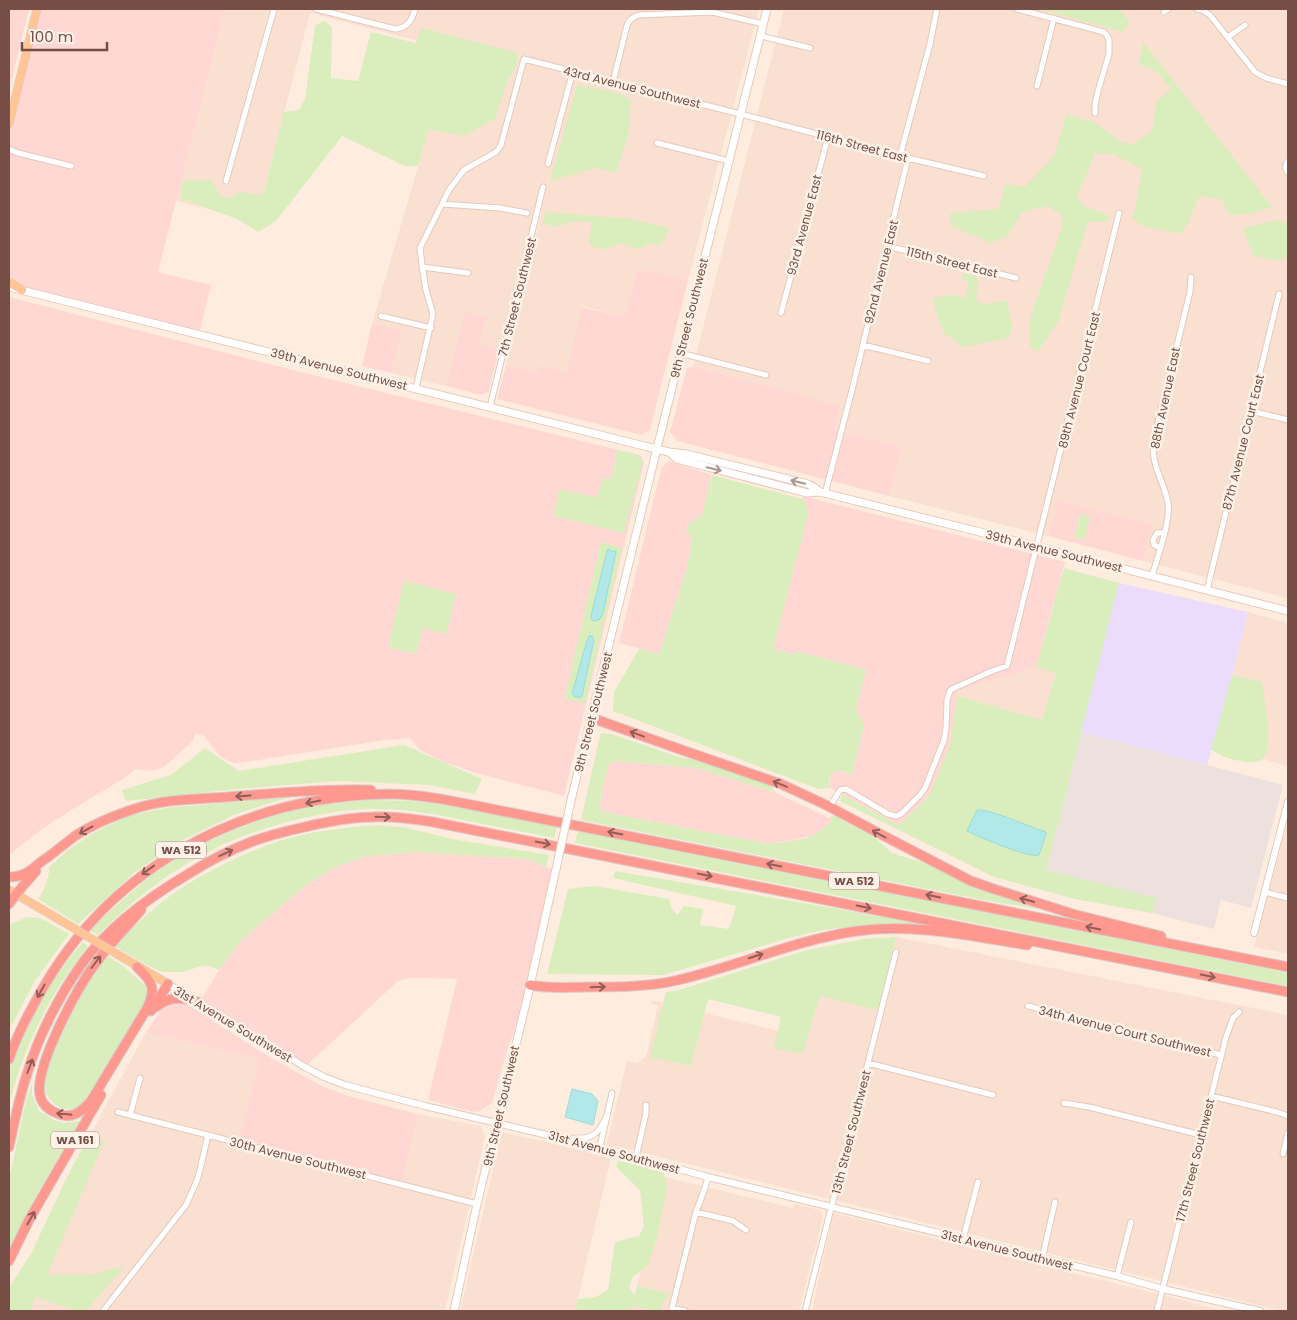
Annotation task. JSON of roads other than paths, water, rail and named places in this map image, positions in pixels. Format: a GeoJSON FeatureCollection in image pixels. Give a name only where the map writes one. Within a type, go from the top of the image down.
{"type":"FeatureCollection","features":[{"type":"Feature","properties":{"kind":"highway"},"geometry":{"type":"LineString","coordinates":[[592,718],[781,784],[831,806],[971,881],[994,890],[1074,914],[1261,962]]}},
{"type":"Feature","properties":{"kind":"highway"},"geometry":{"type":"LineString","coordinates":[[9,877],[26,874],[76,836],[114,816],[148,805],[171,801],[358,790],[401,791],[438,796],[448,800]]}},
{"type":"Feature","properties":{"kind":"highway","name":"WA 512"},"geometry":{"type":"LineString","coordinates":[[9,1059],[25,1020],[49,976],[73,942],[101,910],[136,879],[168,857],[204,837],[246,819],[287,807],[331,798],[390,794],[448,800],[1288,967]]}},
{"type":"Feature","properties":{"kind":"highway","name":"WA 512"},"geometry":{"type":"LineString","coordinates":[[9,1147],[27,1072],[46,1026],[70,982],[107,934],[153,897],[208,862],[250,842],[333,821],[372,817],[404,818],[451,825],[1288,992]]}},
{"type":"Feature","properties":{"kind":"highway"},"geometry":{"type":"LineString","coordinates":[[9,904],[12,892],[51,855]]}},
{"type":"Feature","properties":{"kind":"highway"},"geometry":{"type":"LineString","coordinates":[[137,967],[147,976],[152,986],[152,998],[146,1010],[91,1101],[81,1112],[73,1115],[65,1116],[54,1112],[42,1100],[39,1087],[43,1067],[54,1038],[82,984],[95,964],[153,897]]}},
{"type":"Feature","properties":{"kind":"highway"},"geometry":{"type":"LineString","coordinates":[[530,985],[540,987],[589,987],[662,983],[694,976],[813,940],[857,931],[895,928],[925,930],[1160,967]]}},
{"type":"Feature","properties":{"kind":"highway","name":"WA 161"},"geometry":{"type":"LineString","coordinates":[[9,1261],[29,1220],[54,1176],[168,984]]}},
{"type":"Feature","properties":{"kind":"highway"},"geometry":{"type":"LineString","coordinates":[[145,1020],[157,1006],[168,1000],[183,998],[199,1002]]}},
{"type":"Feature","properties":{"kind":"main road"},"geometry":{"type":"LineString","coordinates":[[9,124],[37,9]]}},
{"type":"Feature","properties":{"kind":"main road","name":"9th Street Southwest"},"geometry":{"type":"LineString","coordinates":[[454,1311],[572,796],[680,354],[768,9]]}},
{"type":"Feature","properties":{"kind":"main road"},"geometry":{"type":"LineString","coordinates":[[9,282],[22,290]]}},
{"type":"Feature","properties":{"kind":"main road","name":"39th Avenue Southwest"},"geometry":{"type":"LineString","coordinates":[[9,287],[670,452],[686,454],[808,484],[822,493],[1038,546],[1288,611]]}},
{"type":"Feature","properties":{"kind":"main road"},"geometry":{"type":"LineString","coordinates":[[9,292],[22,290]]}},
{"type":"Feature","properties":{"kind":"main road","name":"31st Avenue Southwest"},"geometry":{"type":"LineString","coordinates":[[12,892],[168,984]]}},
{"type":"Feature","properties":{"kind":"street"},"geometry":{"type":"LineString","coordinates":[[226,181],[274,9]]}},
{"type":"Feature","properties":{"kind":"street"},"geometry":{"type":"LineString","coordinates":[[316,9],[390,28],[400,28],[407,25],[413,17],[415,9]]}},
{"type":"Feature","properties":{"kind":"street"},"geometry":{"type":"LineString","coordinates":[[638,9],[639,15]]}},
{"type":"Feature","properties":{"kind":"street"},"geometry":{"type":"LineString","coordinates":[[900,156],[930,44],[937,9]]}},
{"type":"Feature","properties":{"kind":"street"},"geometry":{"type":"LineString","coordinates":[[1017,9],[1104,32],[1109,43],[1109,54],[1098,91],[1095,113]]}},
{"type":"Feature","properties":{"kind":"street"},"geometry":{"type":"LineString","coordinates":[[1197,9],[1210,15],[1255,72],[1266,78],[1288,84]]}},
{"type":"Feature","properties":{"kind":"street"},"geometry":{"type":"LineString","coordinates":[[613,82],[627,25],[631,19],[639,15],[712,12],[764,24]]}},
{"type":"Feature","properties":{"kind":"street"},"geometry":{"type":"LineString","coordinates":[[1037,86],[1054,18]]}},
{"type":"Feature","properties":{"kind":"street"},"geometry":{"type":"LineString","coordinates":[[1228,36],[1245,25]]}},
{"type":"Feature","properties":{"kind":"street"},"geometry":{"type":"LineString","coordinates":[[761,36],[810,48]]}},
{"type":"Feature","properties":{"kind":"street","name":"43rd Avenue Southwest"},"geometry":{"type":"LineString","coordinates":[[442,204],[449,190],[464,170],[496,152],[501,145],[524,59],[741,114]]}},
{"type":"Feature","properties":{"kind":"street"},"geometry":{"type":"LineString","coordinates":[[548,164],[572,72]]}},
{"type":"Feature","properties":{"kind":"street","name":"116th Street East"},"geometry":{"type":"LineString","coordinates":[[741,114],[984,176]]}},
{"type":"Feature","properties":{"kind":"street","name":"93rd Avenue East"},"geometry":{"type":"LineString","coordinates":[[781,313],[828,136]]}},
{"type":"Feature","properties":{"kind":"street"},"geometry":{"type":"LineString","coordinates":[[656,143],[729,161]]}},
{"type":"Feature","properties":{"kind":"street"},"geometry":{"type":"LineString","coordinates":[[9,149],[71,166]]}},
{"type":"Feature","properties":{"kind":"street","name":"92nd Avenue East"},"geometry":{"type":"LineString","coordinates":[[822,493],[853,386],[908,158]]}},
{"type":"Feature","properties":{"kind":"street"},"geometry":{"type":"LineString","coordinates":[[1288,161],[1286,165],[1288,173]]}},
{"type":"Feature","properties":{"kind":"street","name":"7th Street Southwest"},"geometry":{"type":"LineString","coordinates":[[490,407],[543,188]]}},
{"type":"Feature","properties":{"kind":"street"},"geometry":{"type":"LineString","coordinates":[[416,388],[433,314],[426,290],[420,248],[442,204],[500,208],[527,213]]}},
{"type":"Feature","properties":{"kind":"street","name":"89th Avenue Court East"},"geometry":{"type":"LineString","coordinates":[[831,806],[839,791],[846,789],[886,812],[896,816],[903,813],[920,795],[931,775],[944,740],[947,700],[952,689],[1007,666],[1120,213]]}},
{"type":"Feature","properties":{"kind":"street","name":"115th Street East"},"geometry":{"type":"LineString","coordinates":[[888,246],[1016,278]]}},
{"type":"Feature","properties":{"kind":"street"},"geometry":{"type":"LineString","coordinates":[[422,267],[468,273]]}},
{"type":"Feature","properties":{"kind":"street","name":"88th Avenue East"},"geometry":{"type":"LineString","coordinates":[[1152,576],[1167,520],[1168,504],[1155,467],[1153,443],[1190,292],[1191,277]]}},
{"type":"Feature","properties":{"kind":"street","name":"87th Avenue Court East"},"geometry":{"type":"LineString","coordinates":[[1207,590],[1279,294]]}},
{"type":"Feature","properties":{"kind":"street"},"geometry":{"type":"LineString","coordinates":[[381,316],[431,328]]}},
{"type":"Feature","properties":{"kind":"street"},"geometry":{"type":"LineString","coordinates":[[863,345],[928,361]]}},
{"type":"Feature","properties":{"kind":"street"},"geometry":{"type":"LineString","coordinates":[[680,354],[766,375]]}},
{"type":"Feature","properties":{"kind":"street"},"geometry":{"type":"LineString","coordinates":[[1250,411],[1288,420]]}},
{"type":"Feature","properties":{"kind":"street"},"geometry":{"type":"LineString","coordinates":[[1160,548],[1154,545],[1154,537],[1157,533],[1164,533]]}},
{"type":"Feature","properties":{"kind":"street"},"geometry":{"type":"LineString","coordinates":[[1254,933],[1288,802]]}},
{"type":"Feature","properties":{"kind":"street"},"geometry":{"type":"LineString","coordinates":[[1265,892],[1288,898]]}},
{"type":"Feature","properties":{"kind":"street","name":"13th Street Southwest"},"geometry":{"type":"LineString","coordinates":[[805,1311],[896,952]]}},
{"type":"Feature","properties":{"kind":"street","name":"31st Avenue Southwest"},"geometry":{"type":"LineString","coordinates":[[168,984],[305,1067],[334,1081],[425,1106],[600,1147],[708,1177],[1117,1276],[1163,1289],[1260,1311]]}},
{"type":"Feature","properties":{"kind":"street","name":"34th Avenue Court Southwest"},"geometry":{"type":"LineString","coordinates":[[1028,1006],[1221,1055]]}},
{"type":"Feature","properties":{"kind":"street","name":"17th Street Southwest"},"geometry":{"type":"LineString","coordinates":[[1157,1311],[1221,1055],[1233,1018],[1239,1012]]}},
{"type":"Feature","properties":{"kind":"street"},"geometry":{"type":"LineString","coordinates":[[868,1063],[993,1095]]}},
{"type":"Feature","properties":{"kind":"street"},"geometry":{"type":"LineString","coordinates":[[130,1115],[140,1078]]}},
{"type":"Feature","properties":{"kind":"street"},"geometry":{"type":"LineString","coordinates":[[600,1147],[612,1093]]}},
{"type":"Feature","properties":{"kind":"street"},"geometry":{"type":"LineString","coordinates":[[1211,1096],[1288,1116]]}},
{"type":"Feature","properties":{"kind":"street"},"geometry":{"type":"LineString","coordinates":[[1064,1103],[1076,1104],[1201,1135]]}},
{"type":"Feature","properties":{"kind":"street"},"geometry":{"type":"LineString","coordinates":[[636,1157],[646,1113],[646,1105]]}},
{"type":"Feature","properties":{"kind":"street","name":"30th Avenue Southwest"},"geometry":{"type":"LineString","coordinates":[[118,1112],[477,1204]]}},
{"type":"Feature","properties":{"kind":"street"},"geometry":{"type":"LineString","coordinates":[[559,1138],[591,1137],[598,1132],[606,1118]]}},
{"type":"Feature","properties":{"kind":"street"},"geometry":{"type":"LineString","coordinates":[[1283,1154],[1288,1133]]}},
{"type":"Feature","properties":{"kind":"street"},"geometry":{"type":"LineString","coordinates":[[103,1311],[186,1205],[199,1174],[208,1135]]}},
{"type":"Feature","properties":{"kind":"street"},"geometry":{"type":"LineString","coordinates":[[685,1311],[672,1308],[696,1212],[708,1177]]}},
{"type":"Feature","properties":{"kind":"street"},"geometry":{"type":"LineString","coordinates":[[963,1239],[978,1182]]}},
{"type":"Feature","properties":{"kind":"street"},"geometry":{"type":"LineString","coordinates":[[1042,1259],[1055,1202]]}},
{"type":"Feature","properties":{"kind":"street"},"geometry":{"type":"LineString","coordinates":[[696,1212],[733,1221],[746,1230]]}},
{"type":"Feature","properties":{"kind":"street"},"geometry":{"type":"LineString","coordinates":[[1117,1276],[1131,1222]]}},
{"type":"Feature","properties":{"kind":"water"},"geometry":{"type":"Polygon","coordinates":[[[608,549],[616,552],[603,613],[600,619],[594,621],[591,619],[591,616],[608,549]]]}},
{"type":"Feature","properties":{"kind":"water"},"geometry":{"type":"Polygon","coordinates":[[[589,636],[592,636],[594,640],[582,696],[579,698],[572,694],[589,636]]]}},
{"type":"Feature","properties":{"kind":"water"},"geometry":{"type":"Polygon","coordinates":[[[977,810],[1000,815],[1046,832],[1039,855],[1014,850],[967,831],[977,810]]]}},
{"type":"Feature","properties":{"kind":"water"},"geometry":{"type":"Polygon","coordinates":[[[572,1089],[592,1094],[598,1101],[593,1125],[565,1117],[572,1089]]]}}]}
